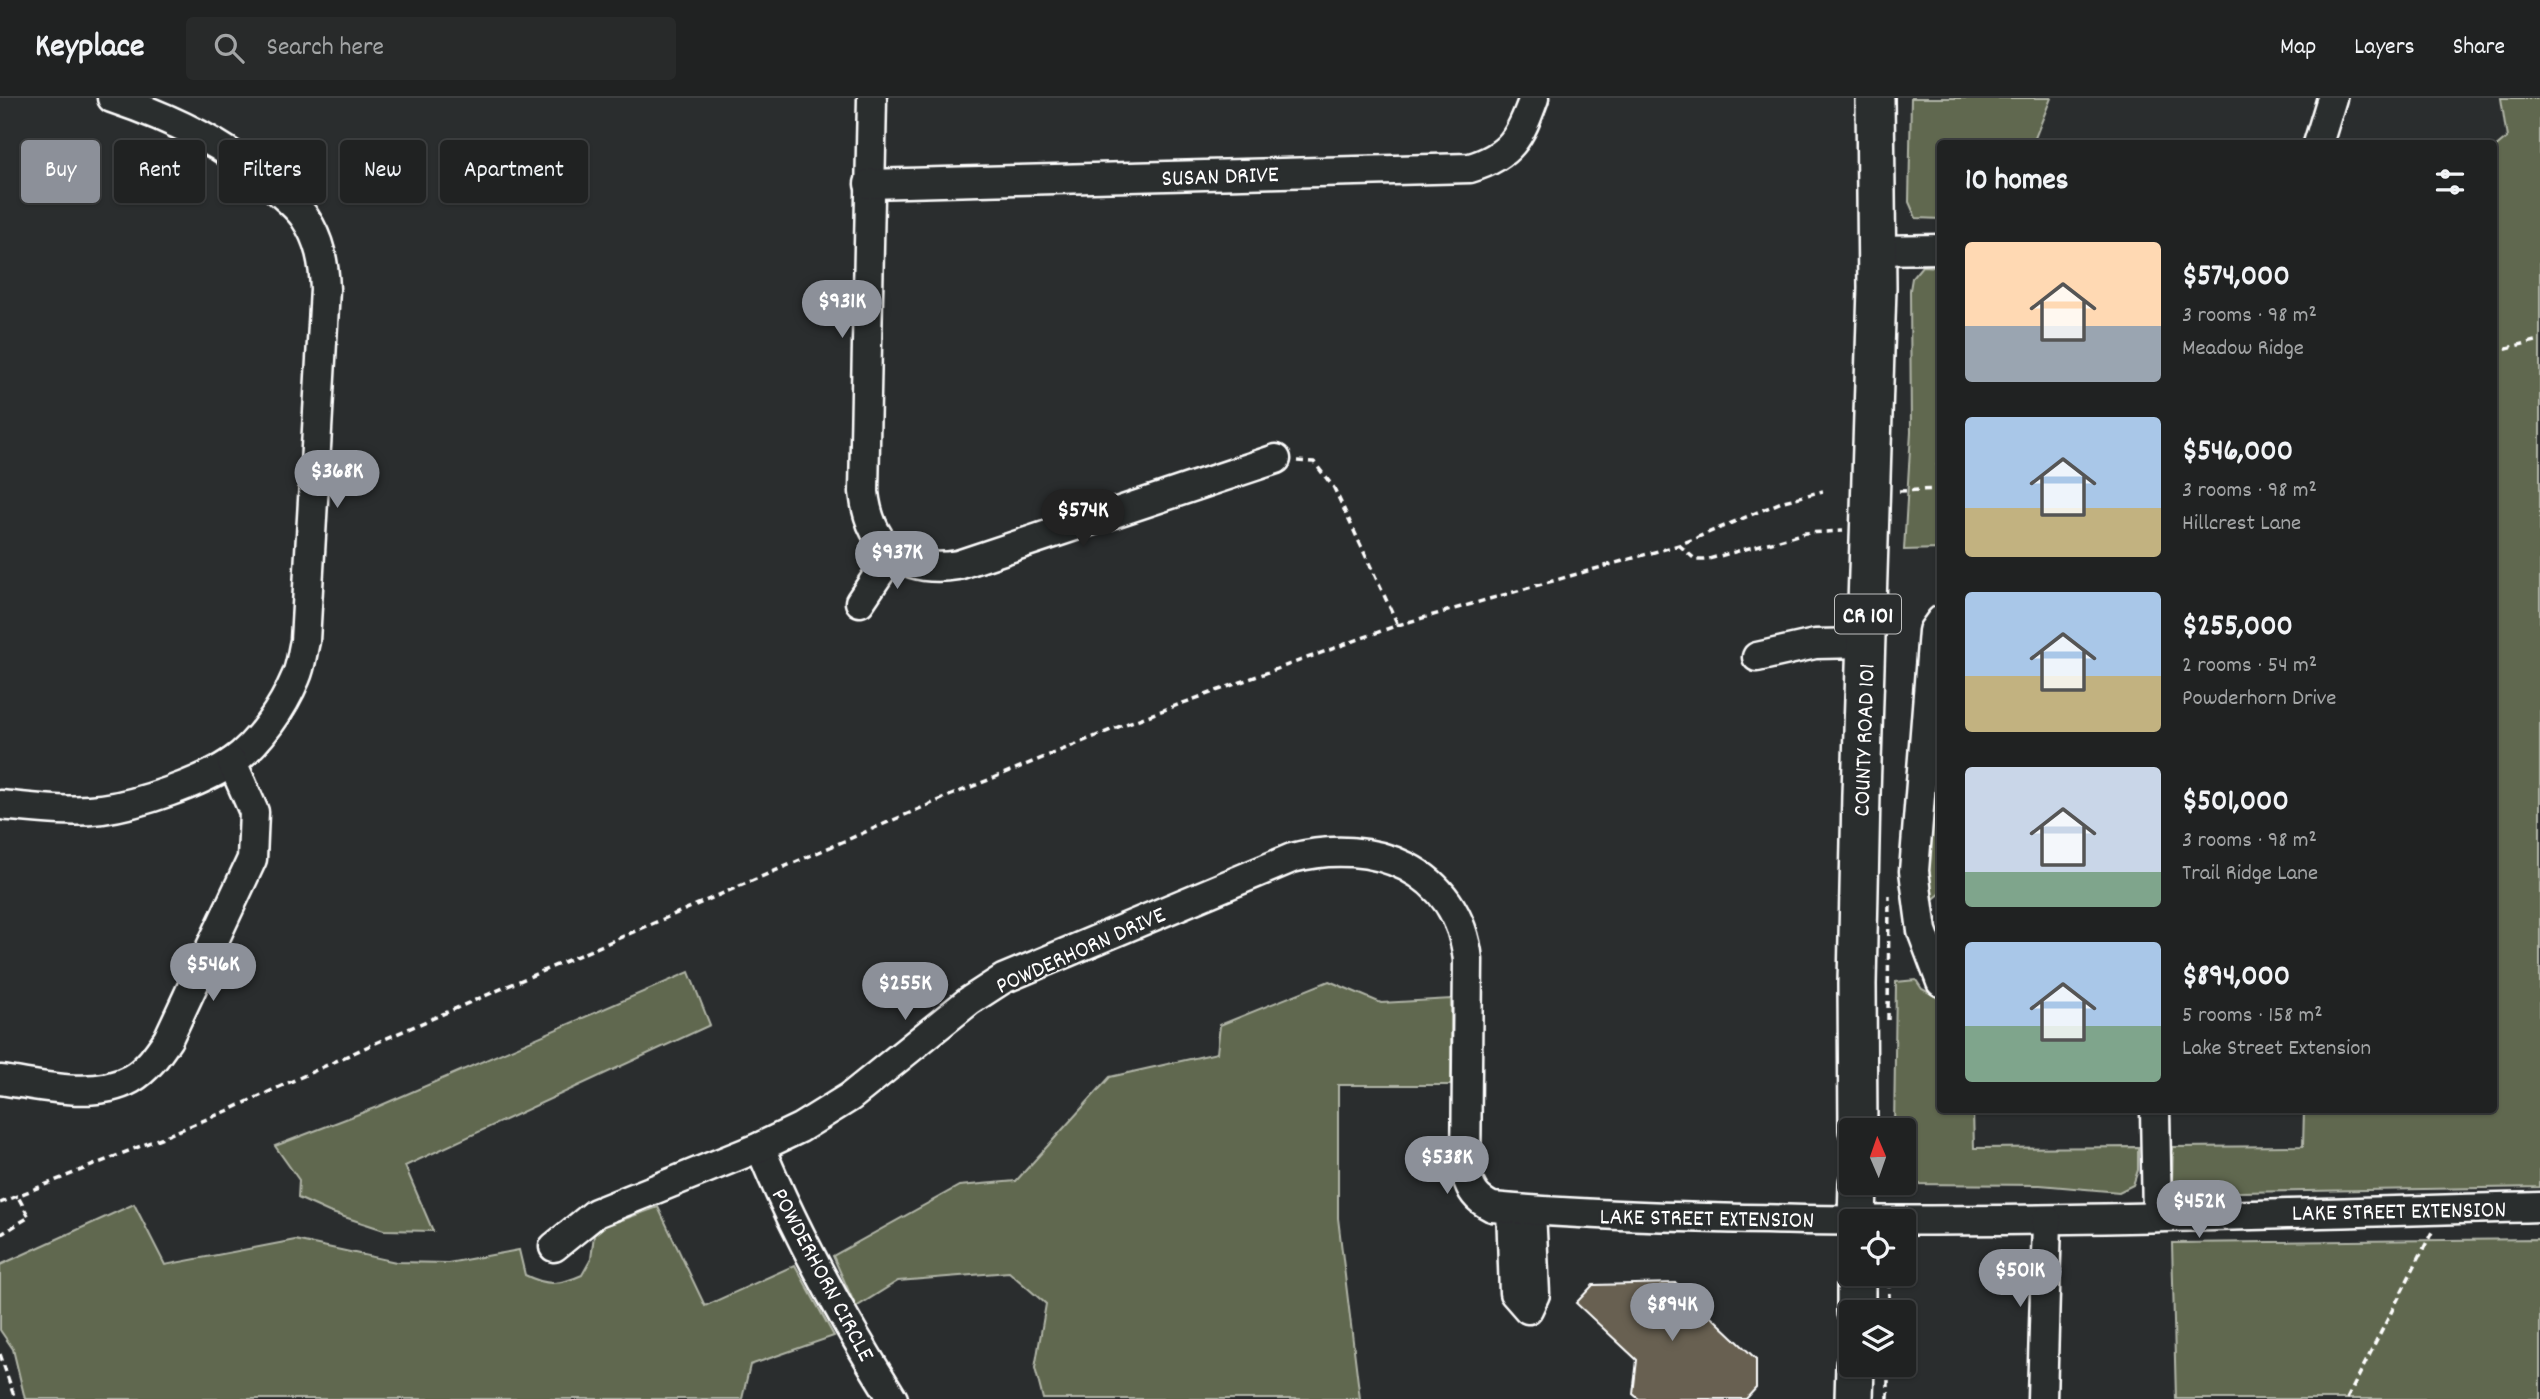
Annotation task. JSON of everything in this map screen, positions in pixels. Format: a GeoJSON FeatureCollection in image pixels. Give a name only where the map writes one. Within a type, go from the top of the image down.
{"type":"FeatureCollection","features":[{"type":"Feature","properties":{"kind":"main road","name":"COUNTY ROAD 101"},"geometry":{"type":"LineString","coordinates":[[1858,1118],[1857,979],[1873,447],[1875,98]]}},
{"type":"Feature","properties":{"kind":"main road"},"geometry":{"type":"LineString","coordinates":[[1854,1399],[1855,1377]]}},
{"type":"Feature","properties":{"kind":"street"},"geometry":{"type":"LineString","coordinates":[[0,805],[50,810],[100,809],[147,800],[232,762],[258,737],[279,709],[297,676],[305,641],[325,289],[324,264],[316,238],[304,217],[265,179],[218,144],[165,116],[112,98]]}},
{"type":"Feature","properties":{"kind":"street"},"geometry":{"type":"LineString","coordinates":[[872,98],[864,492],[866,516],[876,537],[893,553],[912,564],[936,569],[958,565],[1276,459]]}},
{"type":"Feature","properties":{"kind":"street","name":"SUSAN DRIVE"},"geometry":{"type":"LineString","coordinates":[[869,184],[1470,168],[1493,161],[1513,145],[1525,124],[1534,98]]}},
{"type":"Feature","properties":{"kind":"street"},"geometry":{"type":"LineString","coordinates":[[2319,140],[2332,98]]}},
{"type":"Feature","properties":{"kind":"street"},"geometry":{"type":"LineString","coordinates":[[1876,250],[1937,249]]}},
{"type":"Feature","properties":{"kind":"street"},"geometry":{"type":"LineString","coordinates":[[860,602],[893,553]]}},
{"type":"Feature","properties":{"kind":"street"},"geometry":{"type":"LineString","coordinates":[[1937,626],[1933,631],[1914,871],[1922,931],[1937,971]]}},
{"type":"Feature","properties":{"kind":"street"},"geometry":{"type":"LineString","coordinates":[[1757,657],[1815,644],[1866,642]]}},
{"type":"Feature","properties":{"kind":"street"},"geometry":{"type":"LineString","coordinates":[[0,1080],[79,1090],[106,1088],[131,1079],[153,1061],[168,1039],[252,859],[254,812],[232,762]]}},
{"type":"Feature","properties":{"kind":"street","name":"LAKE STREET EXTENSION"},"geometry":{"type":"LineString","coordinates":[[1292,858],[1321,850],[1352,850],[1382,857],[1410,867],[1435,887],[1454,913],[1466,942],[1468,960],[1466,1174],[1471,1190],[1479,1200],[1492,1207],[1521,1210],[1651,1217],[1839,1221]]}},
{"type":"Feature","properties":{"kind":"street","name":"POWDERHORN DRIVE"},"geometry":{"type":"LineString","coordinates":[[554,1247],[596,1213],[760,1147],[850,1097],[969,1001],[1003,979],[1292,858]]}},
{"type":"Feature","properties":{"kind":"street"},"geometry":{"type":"LineString","coordinates":[[2155,1113],[2157,1216]]}},
{"type":"Feature","properties":{"kind":"street","name":"POWDERHORN CIRCLE"},"geometry":{"type":"LineString","coordinates":[[760,1147],[804,1242],[862,1350],[893,1399]]}},
{"type":"Feature","properties":{"kind":"street","name":"LAKE STREET EXTENSION"},"geometry":{"type":"LineString","coordinates":[[1916,1221],[2047,1220],[2540,1207]]}},
{"type":"Feature","properties":{"kind":"street"},"geometry":{"type":"LineString","coordinates":[[2042,1399],[2047,1220]]}},
{"type":"Feature","properties":{"kind":"path"},"geometry":{"type":"LineString","coordinates":[[2497,350],[2540,340]]}},
{"type":"Feature","properties":{"kind":"path"},"geometry":{"type":"LineString","coordinates":[[1276,459],[1314,462],[1334,488],[1398,625]]}},
{"type":"Feature","properties":{"kind":"path"},"geometry":{"type":"LineString","coordinates":[[1897,491],[1937,489]]}},
{"type":"Feature","properties":{"kind":"path"},"geometry":{"type":"LineString","coordinates":[[0,1203],[227,1111],[373,1044],[949,796],[1128,723],[1398,625],[1679,545],[1784,501],[1823,491]]}},
{"type":"Feature","properties":{"kind":"path"},"geometry":{"type":"LineString","coordinates":[[1679,545],[1696,559],[1705,560],[1805,533],[1838,531]]}},
{"type":"Feature","properties":{"kind":"path"},"geometry":{"type":"LineString","coordinates":[[0,1235],[29,1217],[17,1195]]}},
{"type":"Feature","properties":{"kind":"path"},"geometry":{"type":"LineString","coordinates":[[2347,1399],[2432,1230]]}},
{"type":"Feature","properties":{"kind":"path"},"geometry":{"type":"LineString","coordinates":[[0,1354],[15,1399]]}},
{"type":"Feature","properties":{"kind":"path"},"geometry":{"type":"LineString","coordinates":[[1888,1377],[1888,1399]]}},
{"type":"Feature","properties":{"kind":"green space"},"geometry":{"type":"Polygon","coordinates":[[[1911,98],[2051,98],[2034,140],[1937,140],[1937,219],[1916,218],[1909,202],[1911,98]]]}},
{"type":"Feature","properties":{"kind":"green space"},"geometry":{"type":"Polygon","coordinates":[[[2501,98],[2540,98],[2540,1187],[2184,1193],[2172,1180],[2173,1147],[2303,1146],[2304,1113],[2497,1113],[2497,146],[2507,138],[2501,98]]]}},
{"type":"Feature","properties":{"kind":"green space"},"geometry":{"type":"Polygon","coordinates":[[[1922,266],[1937,267],[1937,549],[1904,550],[1911,432],[1912,278],[1922,266]]]}},
{"type":"Feature","properties":{"kind":"green space"},"geometry":{"type":"Polygon","coordinates":[[[1935,749],[1937,896],[1931,901],[1926,866],[1935,749]]]}},
{"type":"Feature","properties":{"kind":"green space"},"geometry":{"type":"Polygon","coordinates":[[[689,972],[710,1025],[405,1166],[433,1231],[384,1230],[329,1212],[298,1198],[299,1180],[275,1146],[377,1107],[689,972]]]}},
{"type":"Feature","properties":{"kind":"green space"},"geometry":{"type":"Polygon","coordinates":[[[1916,980],[1922,989],[1937,997],[1937,1113],[1973,1113],[1974,1148],[2138,1147],[2138,1170],[2133,1185],[2119,1192],[2040,1185],[1916,1184],[1916,1118],[1894,1118],[1896,982],[1916,980]]]}},
{"type":"Feature","properties":{"kind":"green space"},"geometry":{"type":"Polygon","coordinates":[[[1329,981],[1381,1003],[1451,999],[1451,1085],[1338,1085],[1338,1218],[1360,1399],[1043,1399],[1035,1368],[1046,1304],[1009,1272],[898,1281],[856,1307],[833,1256],[959,1186],[1016,1181],[1110,1077],[1217,1053],[1220,1025],[1329,981]]]}},
{"type":"Feature","properties":{"kind":"green space"},"geometry":{"type":"Polygon","coordinates":[[[134,1204],[165,1265],[295,1240],[396,1262],[448,1263],[519,1250],[525,1275],[554,1283],[582,1275],[591,1259],[594,1235],[605,1226],[658,1207],[705,1306],[795,1265],[834,1336],[750,1365],[742,1399],[25,1399],[13,1349],[0,1330],[0,1265],[134,1204]]]}},
{"type":"Feature","properties":{"kind":"green space"},"geometry":{"type":"Polygon","coordinates":[[[2540,1239],[2540,1399],[2176,1399],[2172,1243],[2540,1239]]]}},
{"type":"Feature","properties":{"kind":"building"},"geometry":{"type":"Polygon","coordinates":[[[1676,1283],[1756,1359],[1756,1388],[1746,1399],[1639,1399],[1633,1394],[1637,1360],[1576,1303],[1593,1285],[1676,1283]]]}}]}
